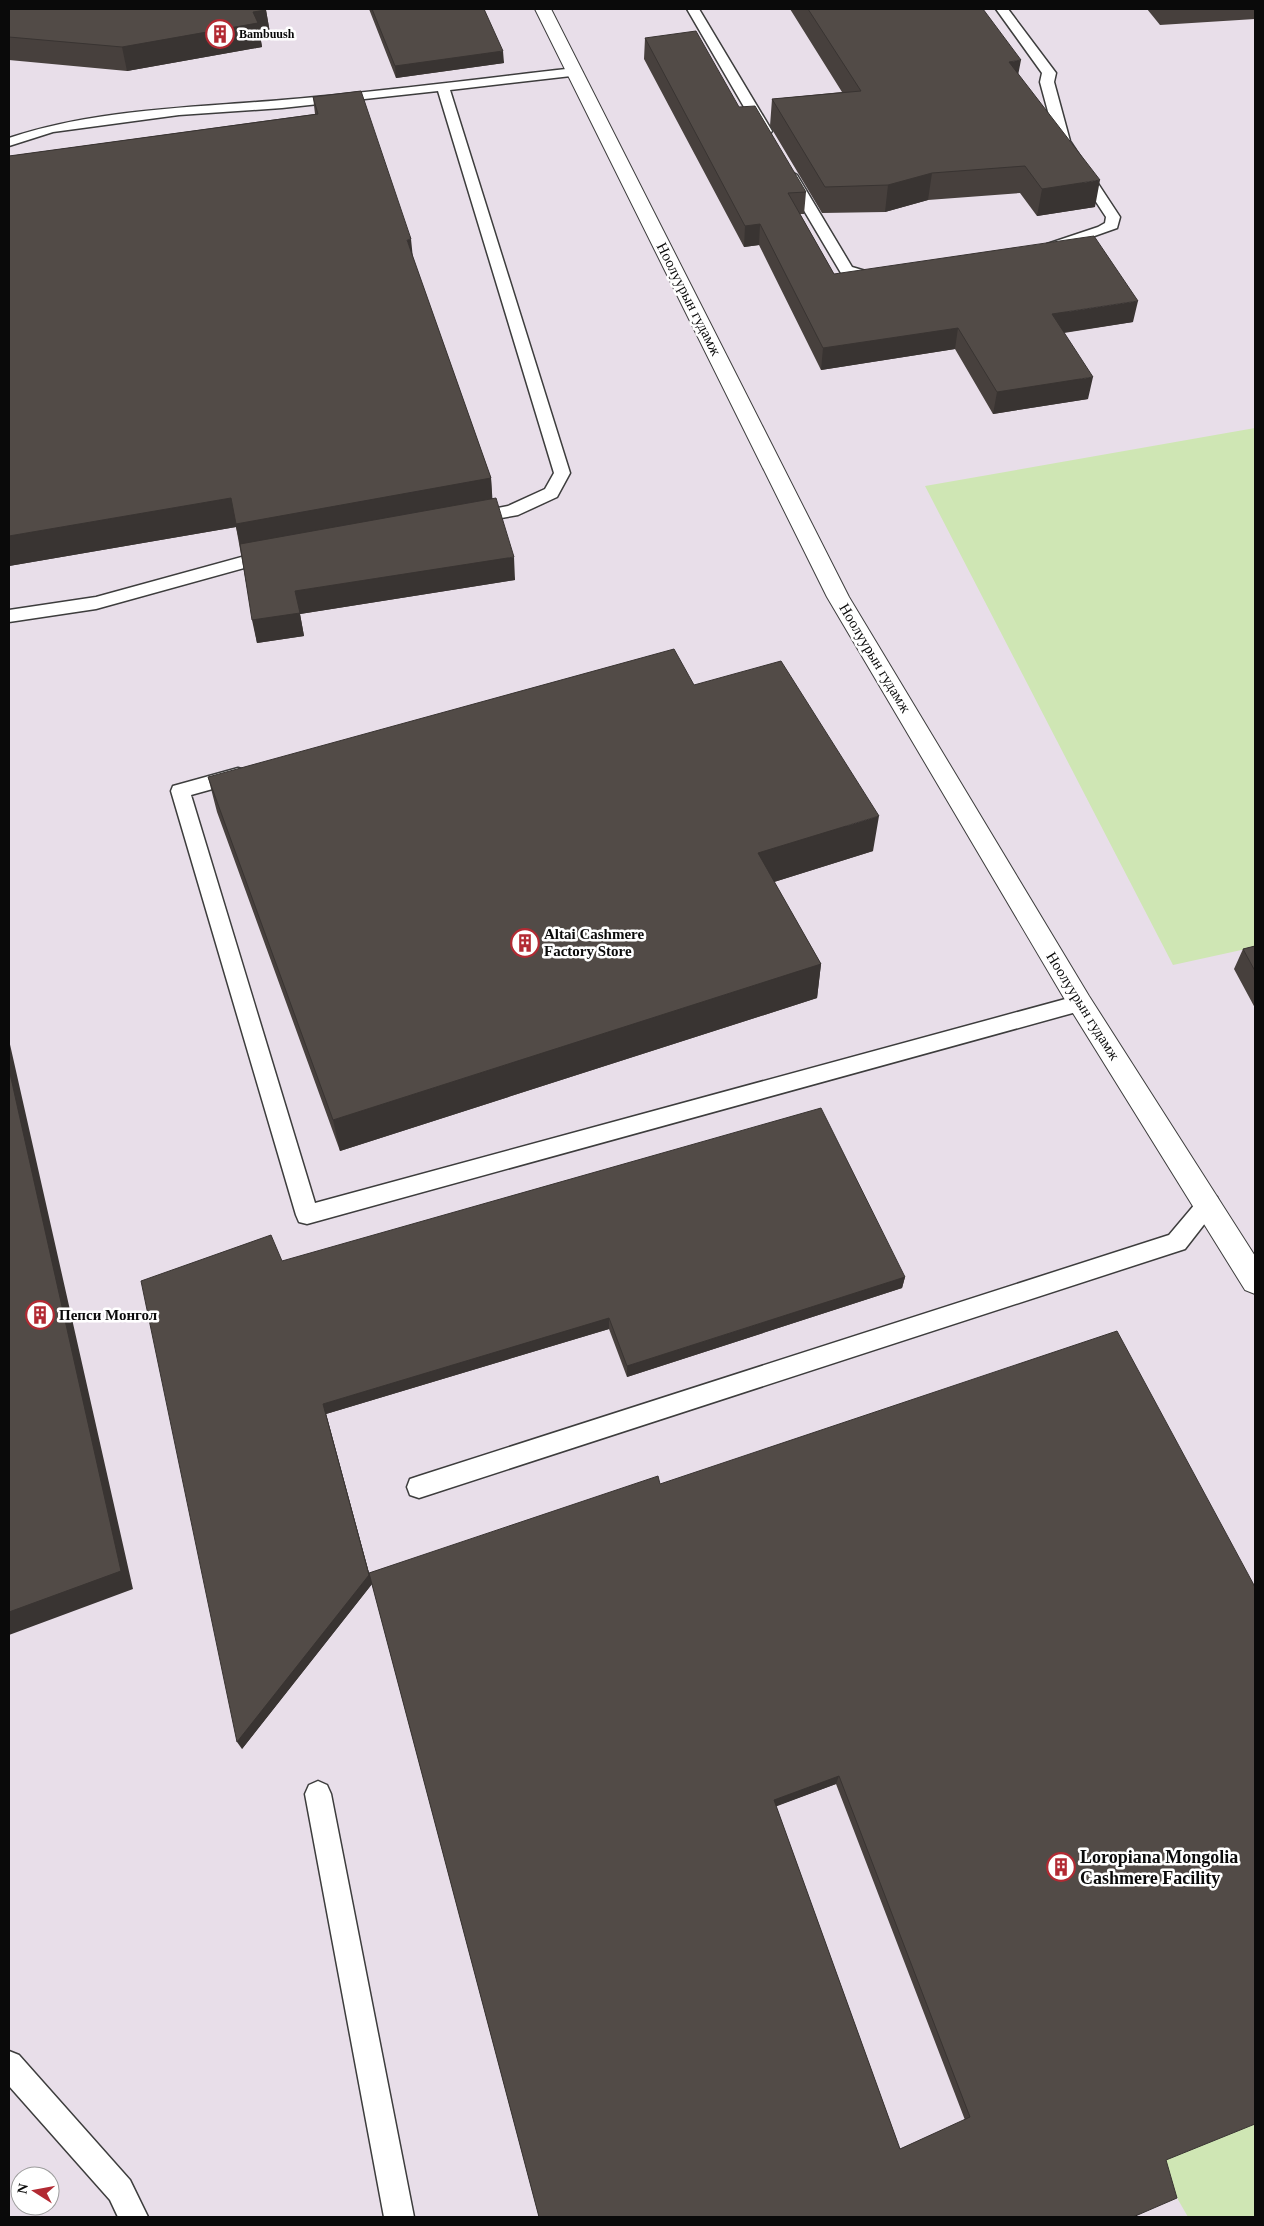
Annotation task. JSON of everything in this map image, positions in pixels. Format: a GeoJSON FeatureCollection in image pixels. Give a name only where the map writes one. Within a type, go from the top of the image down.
{"type":"FeatureCollection","features":[{"type":"Feature","properties":{"kind":"street","name":"Ноолуурын гудамж"},"geometry":{"type":"LineString","coordinates":[[543,9],[838,597],[1080,1003],[1209,1204],[1255,1281]]}},
{"type":"Feature","properties":{"kind":"lane"},"geometry":{"type":"LineString","coordinates":[[693,9],[772,144]]}},
{"type":"Feature","properties":{"kind":"lane"},"geometry":{"type":"LineString","coordinates":[[1002,9],[1048,73],[1047,82],[1063,141],[1113,217],[1112,225],[1103,230],[1038,251]]}},
{"type":"Feature","properties":{"kind":"lane"},"geometry":{"type":"LineString","coordinates":[[9,142],[51,128],[170,112],[282,104],[575,72]]}},
{"type":"Feature","properties":{"kind":"lane"},"geometry":{"type":"LineString","coordinates":[[443,87],[562,473],[551,493],[512,511],[454,522]]}},
{"type":"Feature","properties":{"kind":"lane"},"geometry":{"type":"LineString","coordinates":[[782,160],[846,270],[868,277],[887,274]]}},
{"type":"Feature","properties":{"kind":"lane"},"geometry":{"type":"LineString","coordinates":[[9,616],[96,603],[252,558],[291,551]]}},
{"type":"Feature","properties":{"kind":"lane"},"geometry":{"type":"LineString","coordinates":[[256,770],[180,791],[306,1215],[1080,1003]]}},
{"type":"Feature","properties":{"kind":"lane"},"geometry":{"type":"LineString","coordinates":[[419,1487],[1177,1242],[1209,1204]]}},
{"type":"Feature","properties":{"kind":"lane"},"geometry":{"type":"LineString","coordinates":[[318,1794],[399,2217]]}},
{"type":"Feature","properties":{"kind":"lane"},"geometry":{"type":"LineString","coordinates":[[9,2065],[120,2190],[133,2217]]}},
{"type":"Feature","properties":{"kind":"shaded area"},"geometry":{"type":"Polygon","coordinates":[[[9,9],[1255,9],[1255,2217],[9,2217],[9,9]]]}},
{"type":"Feature","properties":{"kind":"green space"},"geometry":{"type":"Polygon","coordinates":[[[1255,428],[1255,947],[1173,965],[925,486],[1255,428]]]}},
{"type":"Feature","properties":{"kind":"green space"},"geometry":{"type":"Polygon","coordinates":[[[1255,2124],[1255,2217],[1188,2217],[1157,2163],[1255,2124]]]}},
{"type":"Feature","properties":{"kind":"building"},"geometry":{"type":"Polygon","coordinates":[[[9,9],[266,10],[253,12],[258,23],[122,47],[9,37],[9,9]]]}},
{"type":"Feature","properties":{"kind":"building"},"geometry":{"type":"Polygon","coordinates":[[[372,9],[484,9],[503,51],[395,66],[372,9]]]}},
{"type":"Feature","properties":{"kind":"building"},"geometry":{"type":"Polygon","coordinates":[[[808,9],[983,9],[1021,60],[1009,62],[1100,180],[1042,189],[1025,166],[932,173],[888,185],[825,187],[772,99],[861,91],[808,9]]]}},
{"type":"Feature","properties":{"kind":"building"},"geometry":{"type":"Polygon","coordinates":[[[696,31],[739,107],[755,106],[806,192],[788,193],[834,274],[1094,236],[1138,301],[1052,314],[1093,377],[997,392],[958,328],[823,348],[760,224],[745,226],[645,38],[696,31]]]}},
{"type":"Feature","properties":{"kind":"building"},"geometry":{"type":"Polygon","coordinates":[[[361,91],[411,239],[407,240],[491,478],[236,524],[231,498],[9,536],[9,156],[318,114],[313,97],[361,91]]]}},
{"type":"Feature","properties":{"kind":"building"},"geometry":{"type":"Polygon","coordinates":[[[496,498],[514,557],[295,591],[300,613],[252,620],[240,544],[496,498]]]}},
{"type":"Feature","properties":{"kind":"building","name":"Altai Cashmere Factory Store"},"geometry":{"type":"Polygon","coordinates":[[[674,649],[694,685],[781,661],[879,816],[758,853],[821,964],[333,1120],[208,777],[674,649]]]}},
{"type":"Feature","properties":{"kind":"building"},"geometry":{"type":"Polygon","coordinates":[[[1255,946],[1255,971],[1243,949],[1255,946]]]}},
{"type":"Feature","properties":{"kind":"building","name":"Пепси Монгол"},"geometry":{"type":"Polygon","coordinates":[[[9,1069],[121,1571],[9,1612],[9,1069]]]}},
{"type":"Feature","properties":{"kind":"building"},"geometry":{"type":"Polygon","coordinates":[[[821,1108],[905,1277],[627,1366],[609,1318],[323,1404],[369,1575],[237,1742],[141,1281],[271,1235],[282,1261],[821,1108]]]}},
{"type":"Feature","properties":{"kind":"building","name":"Loropiana Mongolia Cashmere Facility"},"geometry":{"type":"Polygon","coordinates":[[[1117,1331],[1255,1587],[1255,2124],[1166,2160],[1177,2198],[1133,2217],[539,2217],[369,1573],[658,1476],[660,1484],[1117,1331]],[[839,1776],[774,1800],[900,2149],[970,2117],[839,1776]]]}},
{"type":"Feature","properties":{"kind":"place","name":"Bambuush"},"geometry":{"type":"Point","coordinates":[220,34]}},
{"type":"Feature","properties":{"kind":"place","name":"Altai Cashmere Factory Store"},"geometry":{"type":"Point","coordinates":[525,943]}},
{"type":"Feature","properties":{"kind":"place","name":"Пепси Монгол"},"geometry":{"type":"Point","coordinates":[40,1315]}},
{"type":"Feature","properties":{"kind":"place","name":"Loropiana Mongolia Cashmere Facility"},"geometry":{"type":"Point","coordinates":[1061,1867]}}]}
